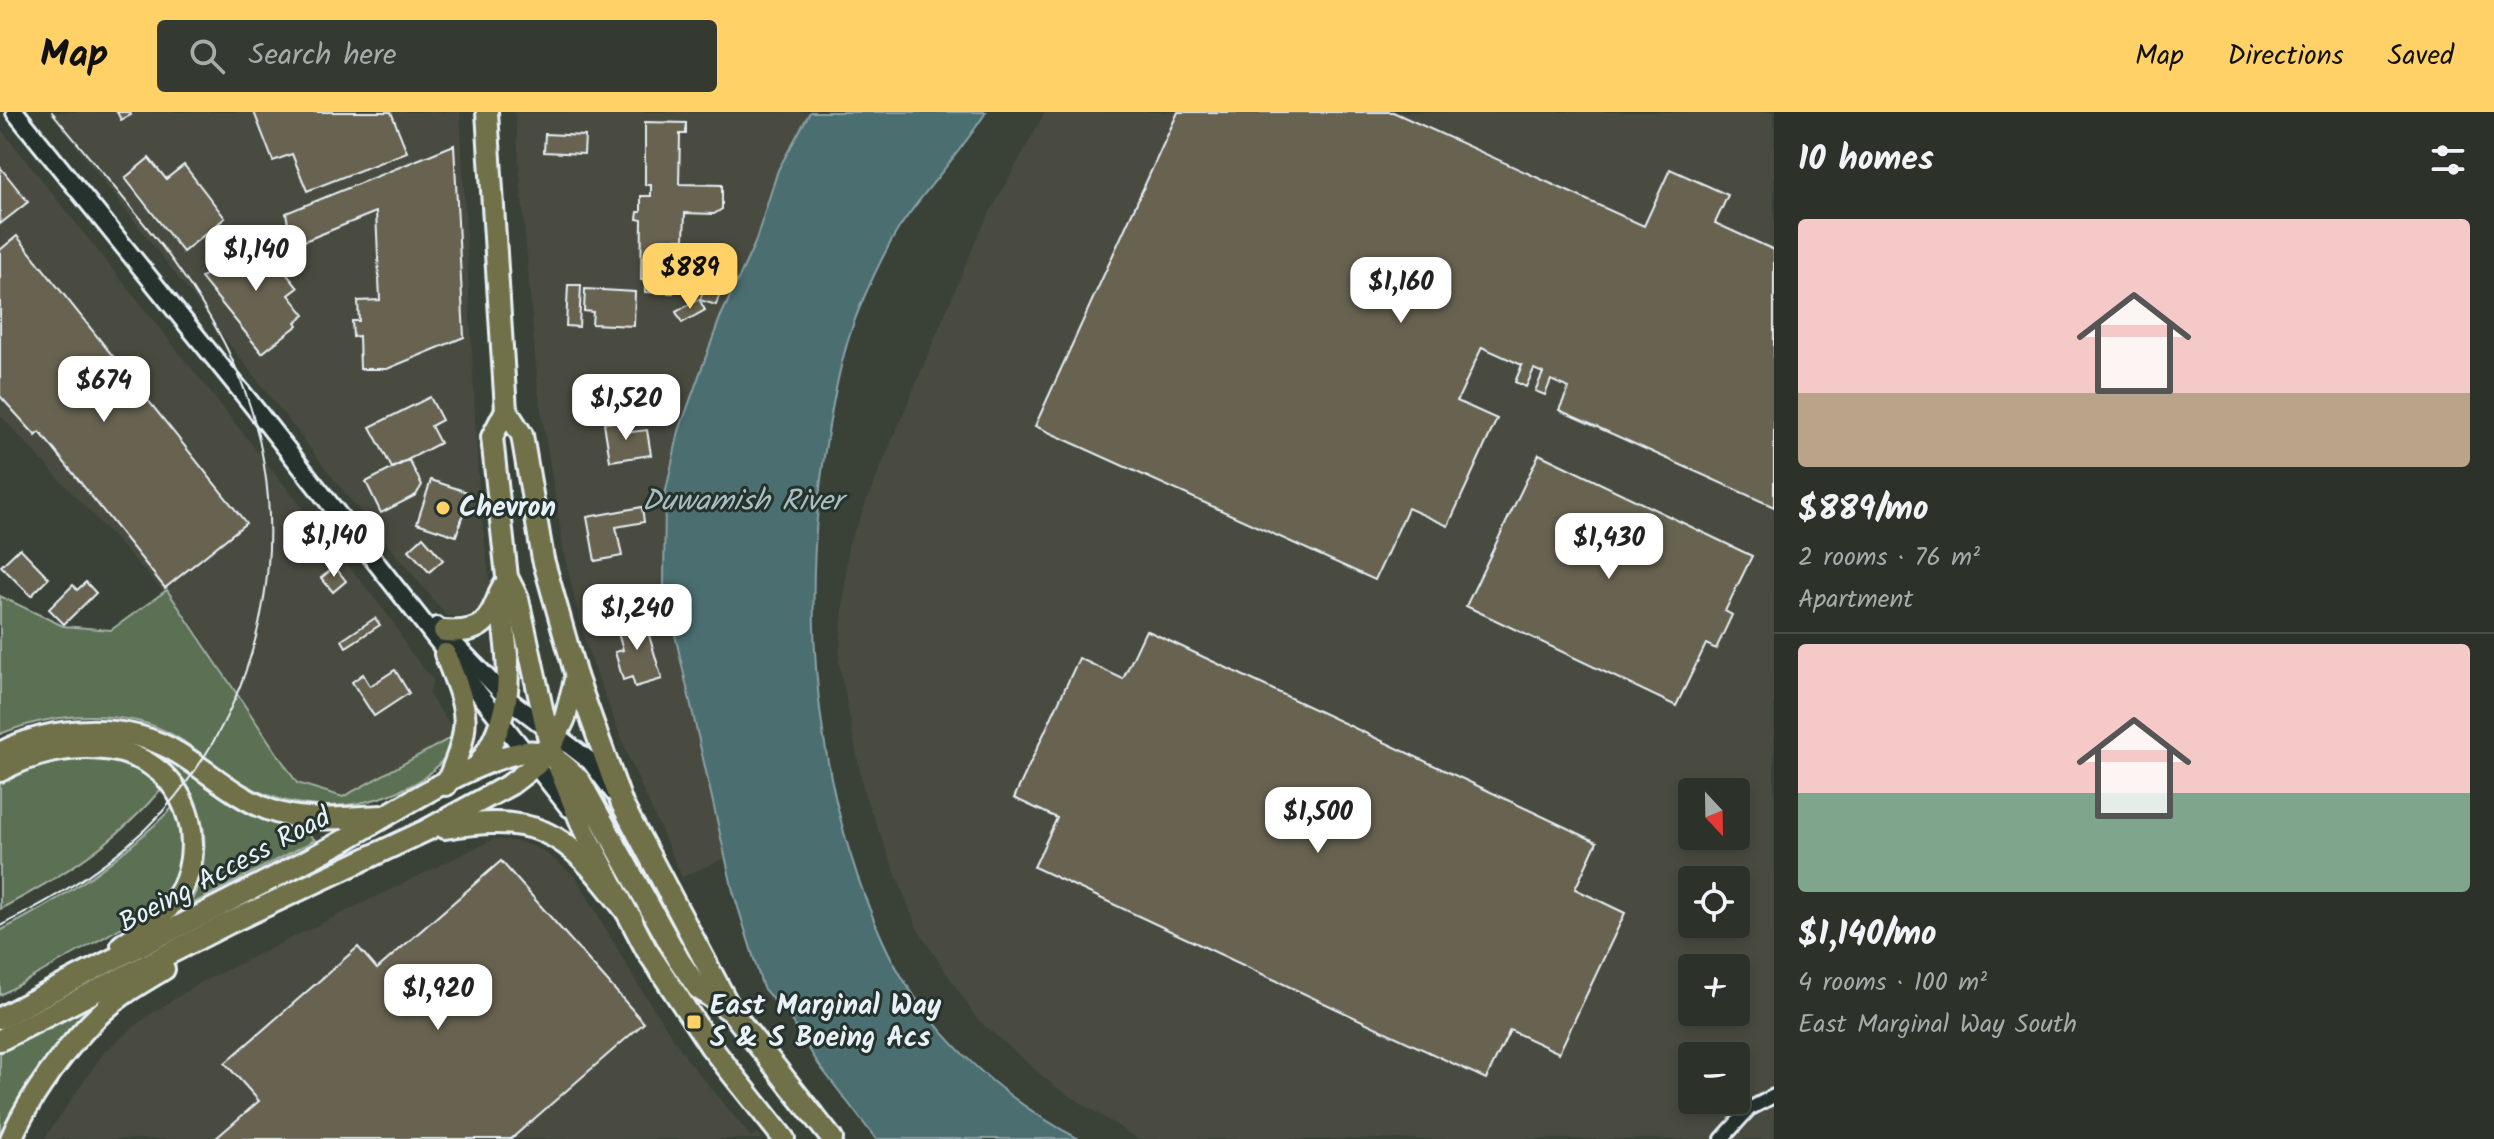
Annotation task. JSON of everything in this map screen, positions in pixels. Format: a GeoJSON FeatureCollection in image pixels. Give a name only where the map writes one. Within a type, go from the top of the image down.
{"type":"FeatureCollection","features":[{"type":"Feature","properties":{"kind":"main road"},"geometry":{"type":"LineString","coordinates":[[475,770],[503,723],[508,699],[504,584],[492,437],[506,410],[505,381],[487,112]]}},
{"type":"Feature","properties":{"kind":"main road"},"geometry":{"type":"LineString","coordinates":[[506,410],[522,435],[543,559],[576,676],[622,804],[732,1012],[832,1139]]}},
{"type":"Feature","properties":{"kind":"main road"},"geometry":{"type":"LineString","coordinates":[[444,631],[469,631],[481,626],[491,616],[504,584]]}},
{"type":"Feature","properties":{"kind":"main road"},"geometry":{"type":"LineString","coordinates":[[504,584],[518,599],[545,747],[584,830],[674,995],[746,1096],[784,1139]]}},
{"type":"Feature","properties":{"kind":"main road"},"geometry":{"type":"LineString","coordinates":[[445,654],[464,702],[467,726],[462,748],[446,785]]}},
{"type":"Feature","properties":{"kind":"main road"},"geometry":{"type":"LineString","coordinates":[[425,831],[511,784],[545,747],[576,676]]}},
{"type":"Feature","properties":{"kind":"main road"},"geometry":{"type":"LineString","coordinates":[[0,753],[45,737],[116,732],[177,752],[226,787],[267,810],[299,818],[389,816]]}},
{"type":"Feature","properties":{"kind":"main road"},"geometry":{"type":"LineString","coordinates":[[0,771],[21,760],[53,750],[91,746],[122,750],[164,775],[177,791],[191,831],[187,877],[164,914],[103,959],[45,994]]}},
{"type":"Feature","properties":{"kind":"main road"},"geometry":{"type":"LineString","coordinates":[[545,747],[586,790],[652,915],[698,988],[732,1012]]}},
{"type":"Feature","properties":{"kind":"main road","name":"Boeing Access Road"},"geometry":{"type":"LineString","coordinates":[[0,1018],[181,928],[475,770],[545,747]]}},
{"type":"Feature","properties":{"kind":"main road"},"geometry":{"type":"LineString","coordinates":[[425,831],[485,821],[507,821],[542,830],[571,847],[594,869],[632,919]]}},
{"type":"Feature","properties":{"kind":"main road","name":"Boeing Access Road"},"geometry":{"type":"LineString","coordinates":[[0,1040],[229,923],[425,831]]}},
{"type":"Feature","properties":{"kind":"main road"},"geometry":{"type":"LineString","coordinates":[[11,1139],[59,1063],[116,1000],[229,923]]}},
{"type":"Feature","properties":{"kind":"street"},"geometry":{"type":"LineString","coordinates":[[15,112],[503,723],[545,747],[590,761],[622,804]]}},
{"type":"Feature","properties":{"kind":"street"},"geometry":{"type":"LineString","coordinates":[[415,613],[444,631],[508,699],[545,747]]}},
{"type":"Feature","properties":{"kind":"street"},"geometry":{"type":"LineString","coordinates":[[1722,1139],[1749,1109],[1774,1096]]}},
{"type":"Feature","properties":{"kind":"shaded area"},"geometry":{"type":"Polygon","coordinates":[[[50,112],[460,112],[479,496],[491,593],[487,605],[467,616],[447,616],[344,492],[50,112]]]}},
{"type":"Feature","properties":{"kind":"shaded area"},"geometry":{"type":"Polygon","coordinates":[[[515,112],[810,112],[778,170],[755,243],[692,392],[665,495],[664,586],[680,644],[725,858],[682,877],[629,759],[586,645],[565,558],[538,390],[515,112]]]}},
{"type":"Feature","properties":{"kind":"shaded area"},"geometry":{"type":"Polygon","coordinates":[[[1045,112],[1774,112],[1774,1139],[1138,1139],[1053,1085],[977,1019],[917,928],[864,793],[839,662],[848,546],[979,233],[1045,112]]]}},
{"type":"Feature","properties":{"kind":"shaded area"},"geometry":{"type":"Polygon","coordinates":[[[0,128],[394,623],[407,648],[433,680],[429,695],[453,729],[452,737],[446,743],[343,797],[297,783],[190,620],[0,415],[0,128]]]}},
{"type":"Feature","properties":{"kind":"shaded area"},"geometry":{"type":"Polygon","coordinates":[[[494,839],[520,842],[542,850],[576,877],[638,985],[687,1059],[751,1137],[757,1133],[763,1139],[44,1139],[105,1051],[149,1015],[202,982],[494,839]]]}},
{"type":"Feature","properties":{"kind":"green space"},"geometry":{"type":"Polygon","coordinates":[[[167,590],[297,783],[343,797],[452,737],[448,752],[424,778],[387,796],[340,806],[316,806],[270,796],[248,786],[173,735],[137,721],[102,716],[67,717],[33,723],[0,734],[0,596],[63,626],[111,630],[167,590]]]}},
{"type":"Feature","properties":{"kind":"green space"},"geometry":{"type":"Polygon","coordinates":[[[91,758],[129,766],[146,775],[161,789],[126,826],[87,857],[0,909],[0,783],[44,766],[91,758]]]}},
{"type":"Feature","properties":{"kind":"green space"},"geometry":{"type":"Polygon","coordinates":[[[163,759],[299,826],[299,832],[309,834],[315,840],[190,905],[203,865],[203,826],[190,790],[163,759]]]}},
{"type":"Feature","properties":{"kind":"green space"},"geometry":{"type":"Polygon","coordinates":[[[174,806],[183,833],[185,856],[179,876],[168,892],[134,920],[0,995],[0,931],[92,876],[174,806]]]}},
{"type":"Feature","properties":{"kind":"green space"},"geometry":{"type":"Polygon","coordinates":[[[109,993],[40,1068],[0,1136],[0,1053],[109,993]]]}},
{"type":"Feature","properties":{"kind":"water","name":"Duwamish River"},"geometry":{"type":"Polygon","coordinates":[[[810,112],[986,112],[899,228],[873,278],[848,339],[828,432],[819,496],[814,561],[818,691],[840,819],[859,881],[899,972],[941,1030],[965,1056],[1019,1102],[1079,1139],[876,1139],[819,1065],[791,1020],[763,988],[733,891],[664,586],[665,495],[679,431],[720,318],[755,243],[778,170],[810,112]]]}},
{"type":"Feature","properties":{"kind":"building"},"geometry":{"type":"Polygon","coordinates":[[[117,112],[130,112],[131,115],[121,120],[117,112]]]}},
{"type":"Feature","properties":{"kind":"building"},"geometry":{"type":"Polygon","coordinates":[[[254,112],[391,112],[407,152],[307,191],[292,154],[273,161],[254,112]]]}},
{"type":"Feature","properties":{"kind":"building"},"geometry":{"type":"Polygon","coordinates":[[[1178,112],[1393,112],[1644,226],[1670,169],[1728,195],[1715,223],[1774,250],[1774,507],[1559,410],[1569,388],[1551,380],[1545,395],[1535,391],[1543,373],[1534,369],[1526,387],[1515,382],[1522,365],[1482,347],[1457,401],[1497,419],[1448,526],[1408,508],[1375,580],[1035,426],[1178,112]]]}},
{"type":"Feature","properties":{"kind":"building"},"geometry":{"type":"Polygon","coordinates":[[[645,122],[686,123],[686,134],[680,134],[679,184],[722,185],[722,209],[714,214],[685,213],[684,239],[677,239],[673,293],[645,292],[645,280],[641,280],[642,220],[637,219],[638,212],[641,212],[641,196],[651,196],[651,185],[645,185],[645,122]]]}},
{"type":"Feature","properties":{"kind":"building"},"geometry":{"type":"Polygon","coordinates":[[[545,134],[585,136],[584,154],[544,152],[545,134]]]}},
{"type":"Feature","properties":{"kind":"building"},"geometry":{"type":"Polygon","coordinates":[[[454,145],[464,337],[387,369],[360,369],[359,336],[353,337],[352,321],[359,321],[358,301],[380,300],[376,212],[292,246],[286,213],[454,145]]]}},
{"type":"Feature","properties":{"kind":"building"},"geometry":{"type":"Polygon","coordinates":[[[149,158],[166,179],[184,165],[225,218],[183,252],[125,178],[149,158]]]}},
{"type":"Feature","properties":{"kind":"building"},"geometry":{"type":"Polygon","coordinates":[[[0,167],[28,202],[0,224],[0,167]]]}},
{"type":"Feature","properties":{"kind":"building"},"geometry":{"type":"Polygon","coordinates":[[[255,235],[298,288],[289,295],[305,315],[296,322],[298,325],[262,353],[201,278],[255,235]]]}},
{"type":"Feature","properties":{"kind":"building"},"geometry":{"type":"Polygon","coordinates":[[[17,236],[246,523],[165,588],[40,432],[36,436],[0,396],[0,250],[17,236]]]}},
{"type":"Feature","properties":{"kind":"building"},"geometry":{"type":"Polygon","coordinates":[[[711,267],[727,272],[716,305],[700,300],[711,267]]]}},
{"type":"Feature","properties":{"kind":"building"},"geometry":{"type":"Polygon","coordinates":[[[568,285],[581,285],[579,327],[566,326],[568,285]]]}},
{"type":"Feature","properties":{"kind":"building"},"geometry":{"type":"Polygon","coordinates":[[[585,289],[635,292],[634,326],[592,324],[593,312],[584,311],[585,289]]]}},
{"type":"Feature","properties":{"kind":"building"},"geometry":{"type":"Polygon","coordinates":[[[699,299],[705,310],[682,323],[676,312],[699,299]]]}},
{"type":"Feature","properties":{"kind":"building"},"geometry":{"type":"Polygon","coordinates":[[[430,397],[442,420],[431,426],[440,443],[392,468],[370,427],[430,397]]]}},
{"type":"Feature","properties":{"kind":"building"},"geometry":{"type":"Polygon","coordinates":[[[622,421],[624,433],[647,430],[651,455],[610,461],[604,423],[622,421]]]}},
{"type":"Feature","properties":{"kind":"building"},"geometry":{"type":"Polygon","coordinates":[[[1539,454],[1752,556],[1725,611],[1732,615],[1716,649],[1706,644],[1676,706],[1466,606],[1539,454]]]}},
{"type":"Feature","properties":{"kind":"building"},"geometry":{"type":"Polygon","coordinates":[[[409,460],[422,485],[416,495],[381,513],[366,482],[409,460]]]}},
{"type":"Feature","properties":{"kind":"building","name":"Chevron"},"geometry":{"type":"Polygon","coordinates":[[[431,480],[470,493],[456,536],[417,523],[431,480]]]}},
{"type":"Feature","properties":{"kind":"building"},"geometry":{"type":"Polygon","coordinates":[[[642,507],[644,522],[616,527],[622,556],[595,561],[587,517],[642,507]]]}},
{"type":"Feature","properties":{"kind":"building"},"geometry":{"type":"Polygon","coordinates":[[[423,537],[443,560],[429,572],[409,550],[423,537]]]}},
{"type":"Feature","properties":{"kind":"building"},"geometry":{"type":"Polygon","coordinates":[[[20,548],[49,578],[31,596],[1,566],[20,548]]]}},
{"type":"Feature","properties":{"kind":"building"},"geometry":{"type":"Polygon","coordinates":[[[335,567],[346,581],[333,592],[321,578],[335,567]]]}},
{"type":"Feature","properties":{"kind":"building"},"geometry":{"type":"Polygon","coordinates":[[[86,582],[96,593],[64,624],[49,609],[73,585],[77,590],[86,582]]]}},
{"type":"Feature","properties":{"kind":"building"},"geometry":{"type":"Polygon","coordinates":[[[643,615],[662,679],[635,687],[632,677],[623,680],[615,652],[623,650],[615,623],[643,615]]]}},
{"type":"Feature","properties":{"kind":"building"},"geometry":{"type":"Polygon","coordinates":[[[375,618],[380,625],[346,647],[342,640],[375,618]]]}},
{"type":"Feature","properties":{"kind":"building"},"geometry":{"type":"Polygon","coordinates":[[[1146,630],[1597,842],[1575,889],[1625,913],[1559,1053],[1510,1030],[1486,1079],[1034,867],[1057,818],[1014,798],[1079,658],[1123,679],[1146,630]]]}},
{"type":"Feature","properties":{"kind":"building"},"geometry":{"type":"Polygon","coordinates":[[[395,670],[409,693],[374,716],[352,682],[363,674],[370,686],[395,670]]]}},
{"type":"Feature","properties":{"kind":"building"},"geometry":{"type":"Polygon","coordinates":[[[501,861],[644,1023],[511,1139],[215,1139],[259,1101],[225,1063],[358,947],[377,969],[501,861]]]}},
{"type":"Feature","properties":{"kind":"tram line"},"geometry":{"type":"LineString","coordinates":[[0,926],[66,890],[107,862],[162,812],[199,764],[229,713],[250,657],[264,600],[269,541],[266,482],[255,423],[235,366],[218,331],[176,265],[52,112]]}},
{"type":"Feature","properties":{"kind":"place","name":"Chevron"},"geometry":{"type":"Point","coordinates":[443,508]}},
{"type":"Feature","properties":{"kind":"place","name":"East Marginal Way S & S Boeing Acs"},"geometry":{"type":"Point","coordinates":[694,1022]}}]}
